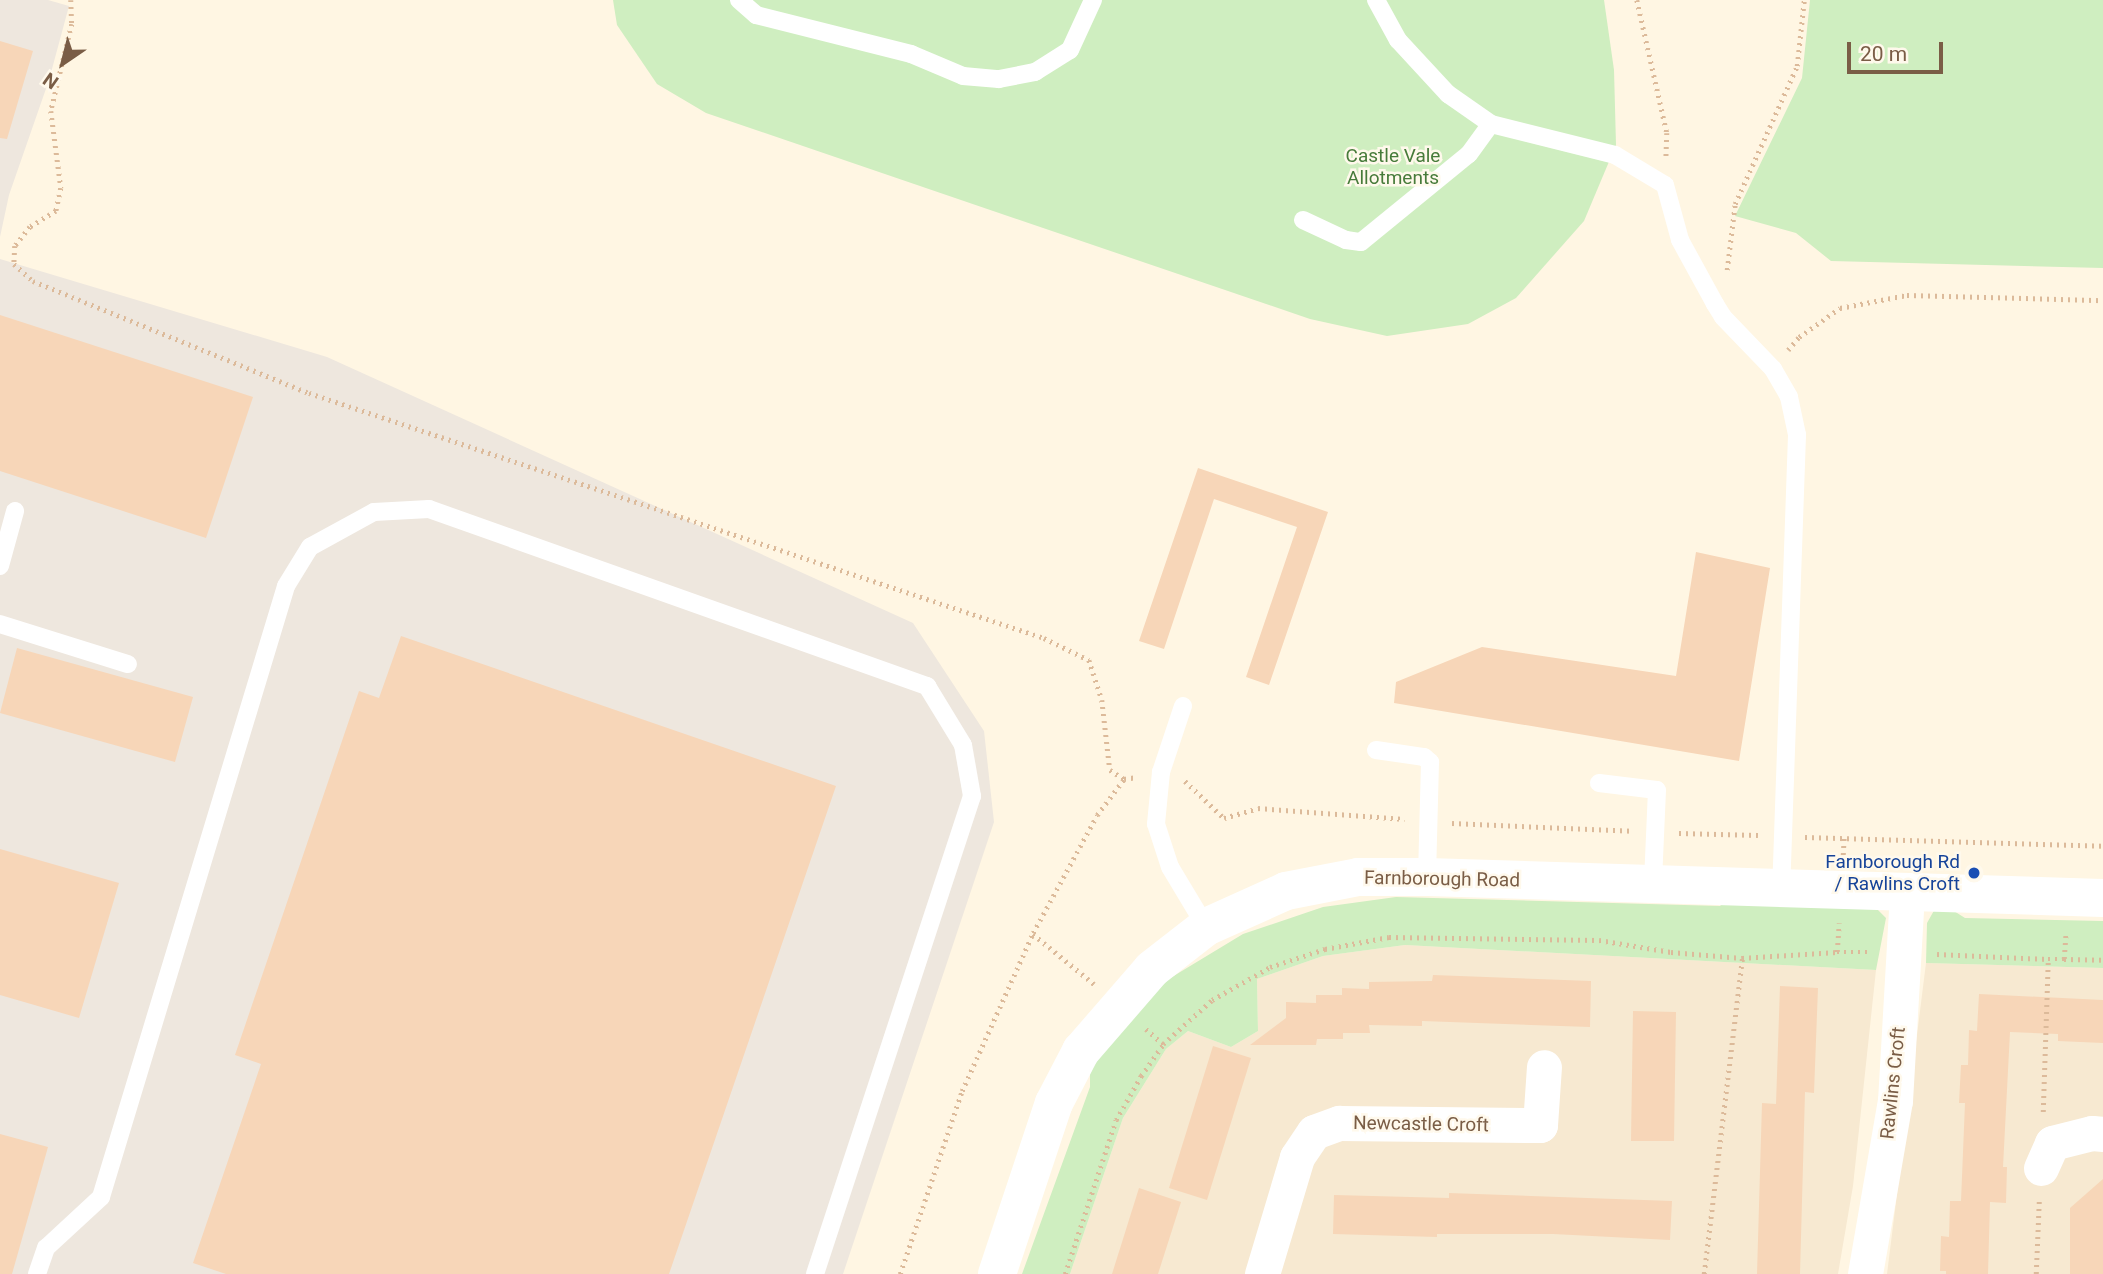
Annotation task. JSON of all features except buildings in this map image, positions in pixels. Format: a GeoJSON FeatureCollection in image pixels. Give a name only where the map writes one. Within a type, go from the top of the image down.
{"type":"FeatureCollection","features":[{"type":"Feature","properties":{"kind":"street","name":"Farnborough Road"},"geometry":{"type":"LineString","coordinates":[[997,1274],[1054,1103],[1081,1051],[1152,969],[1206,927],[1286,891],[1358,877],[1427,877],[2086,897]]}},
{"type":"Feature","properties":{"kind":"street","name":"Rawlins Croft"},"geometry":{"type":"LineString","coordinates":[[1865,1274],[1895,1101],[1907,891]]}},
{"type":"Feature","properties":{"kind":"street","name":"Newcastle Croft"},"geometry":{"type":"LineString","coordinates":[[1262,1274],[1297,1157],[1314,1132],[1339,1123],[1541,1125],[1544,1068]]}},
{"type":"Feature","properties":{"kind":"street"},"geometry":{"type":"LineString","coordinates":[[2040,1168],[2052,1143],[2092,1133],[2103,1134]]}},
{"type":"Feature","properties":{"kind":"lane"},"geometry":{"type":"LineString","coordinates":[[740,0],[756,15],[911,54],[963,76],[999,79],[1035,72],[1070,50],[1093,0]]}},
{"type":"Feature","properties":{"kind":"lane"},"geometry":{"type":"LineString","coordinates":[[1376,0],[1398,40],[1448,94],[1491,124],[1615,155],[1665,185],[1679,240],[1715,304],[1723,317],[1773,369],[1789,397],[1797,435],[1781,887]]}},
{"type":"Feature","properties":{"kind":"lane"},"geometry":{"type":"LineString","coordinates":[[1303,220],[1346,240],[1361,242],[1469,154],[1491,124]]}},
{"type":"Feature","properties":{"kind":"lane"},"geometry":{"type":"LineString","coordinates":[[37,1274],[46,1248],[101,1197],[286,586],[310,547],[374,512],[429,509],[927,686],[963,745],[972,796],[815,1274]]}},
{"type":"Feature","properties":{"kind":"lane"},"geometry":{"type":"LineString","coordinates":[[0,566],[15,511]]}},
{"type":"Feature","properties":{"kind":"lane"},"geometry":{"type":"LineString","coordinates":[[0,624],[128,664]]}},
{"type":"Feature","properties":{"kind":"lane"},"geometry":{"type":"LineString","coordinates":[[1183,706],[1161,772],[1156,824],[1170,867],[1206,927]]}},
{"type":"Feature","properties":{"kind":"lane"},"geometry":{"type":"LineString","coordinates":[[1376,750],[1424,757],[1430,762],[1427,877]]}},
{"type":"Feature","properties":{"kind":"lane"},"geometry":{"type":"LineString","coordinates":[[1599,783],[1657,790],[1653,883]]}},
{"type":"Feature","properties":{"kind":"path"},"geometry":{"type":"LineString","coordinates":[[71,0],[72,24],[51,111],[61,188],[56,211],[30,227],[15,246],[14,264],[33,281],[309,393],[1044,638],[1089,660],[1102,700],[1110,771],[1124,779],[1161,772],[1181,776],[1224,818],[1258,808],[1428,821],[1657,833],[2103,846]]}},
{"type":"Feature","properties":{"kind":"path"},"geometry":{"type":"LineString","coordinates":[[1637,0],[1667,134],[1665,185]]}},
{"type":"Feature","properties":{"kind":"path"},"geometry":{"type":"LineString","coordinates":[[1715,304],[1726,278],[1735,204],[1797,66],[1804,0]]}},
{"type":"Feature","properties":{"kind":"path"},"geometry":{"type":"LineString","coordinates":[[1773,369],[1799,337],[1840,309],[1867,303],[1907,295],[2103,300]]}},
{"type":"Feature","properties":{"kind":"path"},"geometry":{"type":"LineString","coordinates":[[900,1274],[973,1066],[1033,933],[1097,815],[1124,779]]}},
{"type":"Feature","properties":{"kind":"path"},"geometry":{"type":"LineString","coordinates":[[1838,952],[1844,838]]}},
{"type":"Feature","properties":{"kind":"path"},"geometry":{"type":"LineString","coordinates":[[2064,959],[2086,897]]}},
{"type":"Feature","properties":{"kind":"path"},"geometry":{"type":"LineString","coordinates":[[1065,1274],[1116,1120],[1163,1044],[1212,1000],[1270,967],[1325,949],[1389,937],[1599,940],[1671,952],[1742,958],[1838,952],[1903,952],[2103,960]]}},
{"type":"Feature","properties":{"kind":"path"},"geometry":{"type":"LineString","coordinates":[[1704,1274],[1742,958]]}},
{"type":"Feature","properties":{"kind":"path"},"geometry":{"type":"LineString","coordinates":[[2036,1274],[2048,959]]}},
{"type":"Feature","properties":{"kind":"shaded area"},"geometry":{"type":"Polygon","coordinates":[[[0,0],[48,0],[69,6],[49,80],[9,195],[0,237],[0,0]]]}},
{"type":"Feature","properties":{"kind":"shaded area"},"geometry":{"type":"Polygon","coordinates":[[[0,259],[327,357],[913,623],[984,731],[994,822],[843,1274],[0,1274],[0,259]]]}},
{"type":"Feature","properties":{"kind":"shaded area"},"geometry":{"type":"Polygon","coordinates":[[[1405,945],[1876,970],[1853,1186],[1838,1274],[1070,1274],[1123,1118],[1166,1049],[1188,1031],[1231,1047],[1258,1031],[1257,979],[1323,956],[1405,945]]]}},
{"type":"Feature","properties":{"kind":"shaded area"},"geometry":{"type":"Polygon","coordinates":[[[1926,963],[2103,968],[2103,1274],[1887,1274],[1926,963]]]}},
{"type":"Feature","properties":{"kind":"green space","name":"Castle Vale Allotments"},"geometry":{"type":"Polygon","coordinates":[[[613,0],[1604,0],[1614,70],[1616,145],[1584,221],[1516,298],[1468,324],[1387,336],[1310,319],[706,113],[657,84],[617,25],[613,0]]]}},
{"type":"Feature","properties":{"kind":"green space"},"geometry":{"type":"Polygon","coordinates":[[[1810,0],[2103,0],[2103,268],[1831,261],[1796,233],[1735,216],[1802,78],[1810,0]]]}},
{"type":"Feature","properties":{"kind":"green space"},"geometry":{"type":"Polygon","coordinates":[[[1396,897],[1720,906],[1729,897],[1871,903],[1886,918],[1876,970],[1405,945],[1323,956],[1257,979],[1258,1031],[1231,1047],[1188,1031],[1166,1049],[1123,1118],[1070,1274],[1022,1274],[1090,1087],[1090,1066],[1167,980],[1243,934],[1323,907],[1396,897]]]}},
{"type":"Feature","properties":{"kind":"green space"},"geometry":{"type":"Polygon","coordinates":[[[1946,906],[1965,918],[2103,921],[2103,968],[1926,963],[1927,923],[1936,907],[1946,906]]]}},
{"type":"Feature","properties":{"kind":"place","name":"Farnborough Rd / Rawlins Croft"},"geometry":{"type":"Point","coordinates":[1974,873]}}]}
